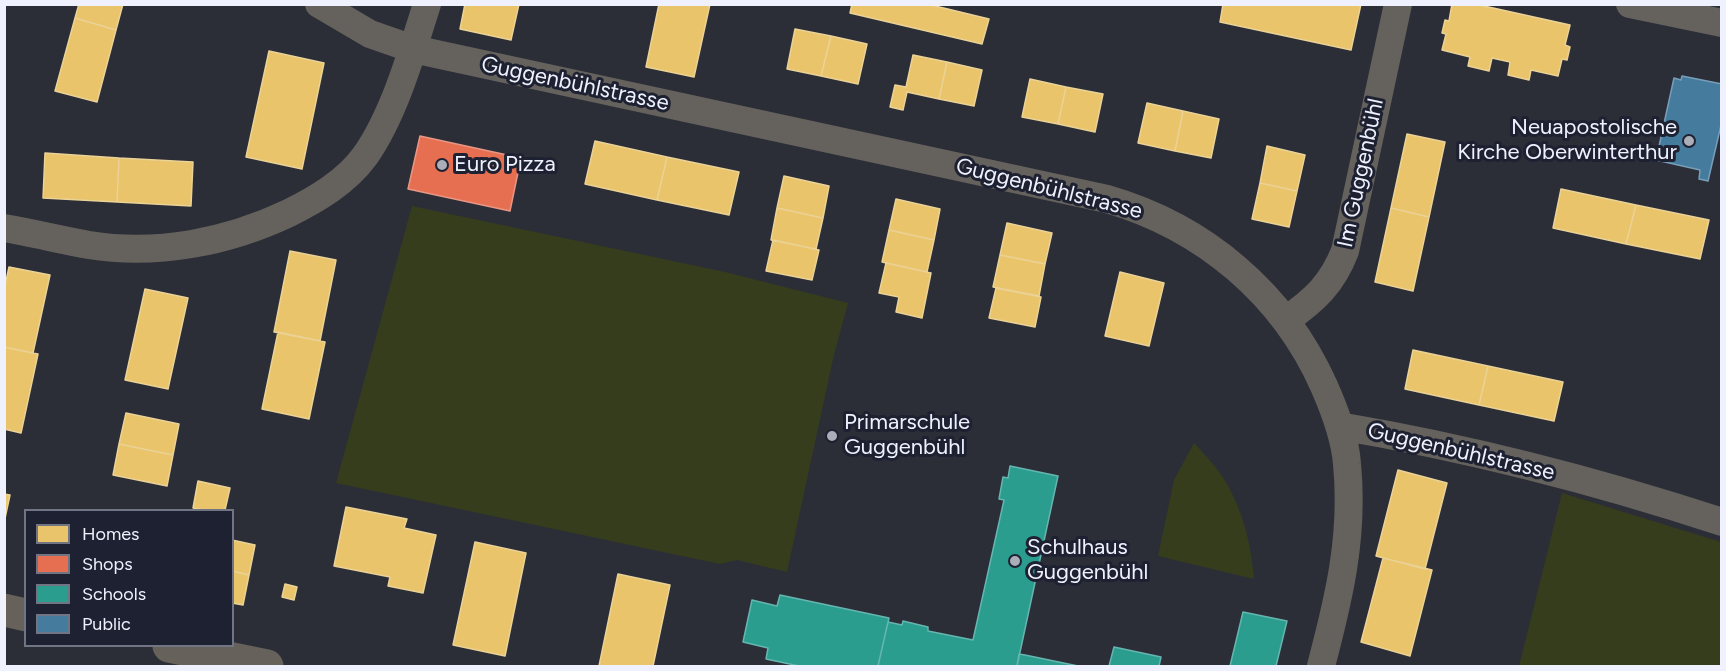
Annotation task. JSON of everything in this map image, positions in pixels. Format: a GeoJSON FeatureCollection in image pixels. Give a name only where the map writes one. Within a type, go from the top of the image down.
{"type":"FeatureCollection","features":[{"type":"Feature","properties":{"kind":"main road"},"geometry":{"type":"LineString","coordinates":[[4,610],[24,615]]}},
{"type":"Feature","properties":{"kind":"main road"},"geometry":{"type":"LineString","coordinates":[[178,647],[267,666]]}},
{"type":"Feature","properties":{"kind":"street","name":"Guggenbühlstrasse"},"geometry":{"type":"LineString","coordinates":[[319,4],[370,34],[413,49],[1081,192],[1127,205],[1161,219],[1211,247],[1260,289],[1286,320],[1304,347],[1321,379],[1339,426],[1404,438],[1605,485],[1722,522]]}},
{"type":"Feature","properties":{"kind":"street"},"geometry":{"type":"LineString","coordinates":[[4,228],[91,245],[141,249],[184,245],[242,232],[280,217],[320,196],[338,183],[363,158],[379,132],[413,49],[427,4]]}},
{"type":"Feature","properties":{"kind":"street","name":"Im Guggenbühl"},"geometry":{"type":"LineString","coordinates":[[1286,320],[1323,291],[1337,271],[1345,251],[1398,4]]}},
{"type":"Feature","properties":{"kind":"street"},"geometry":{"type":"LineString","coordinates":[[1630,4],[1722,23]]}},
{"type":"Feature","properties":{"kind":"street"},"geometry":{"type":"LineString","coordinates":[[1321,666],[1339,597],[1348,541],[1347,461],[1339,426]]}},
{"type":"Feature","properties":{"kind":"green space"},"geometry":{"type":"Polygon","coordinates":[[[412,206],[725,272],[848,303],[833,359],[787,572],[737,560],[720,564],[336,483],[412,206]]]}},
{"type":"Feature","properties":{"kind":"green space"},"geometry":{"type":"Polygon","coordinates":[[[1194,443],[1219,472],[1235,500],[1248,538],[1254,579],[1158,556],[1174,480],[1194,443]]]}},
{"type":"Feature","properties":{"kind":"green space"},"geometry":{"type":"Polygon","coordinates":[[[1562,493],[1721,542],[1721,666],[1519,666],[1562,493]]]}},
{"type":"Feature","properties":{"kind":"building: Homes"},"geometry":{"type":"Polygon","coordinates":[[[79,4],[123,4],[116,30],[75,18],[79,4]]]}},
{"type":"Feature","properties":{"kind":"building: Homes"},"geometry":{"type":"Polygon","coordinates":[[[465,4],[519,4],[511,40],[460,29],[465,4]]]}},
{"type":"Feature","properties":{"kind":"building: Homes"},"geometry":{"type":"Polygon","coordinates":[[[659,4],[710,4],[694,77],[646,67],[659,4]]]}},
{"type":"Feature","properties":{"kind":"building: Homes"},"geometry":{"type":"Polygon","coordinates":[[[852,4],[927,4],[989,19],[982,44],[850,13],[852,4]]]}},
{"type":"Feature","properties":{"kind":"building: Homes"},"geometry":{"type":"Polygon","coordinates":[[[1223,4],[1361,4],[1351,50],[1220,22],[1223,4]]]}},
{"type":"Feature","properties":{"kind":"building: Homes"},"geometry":{"type":"Polygon","coordinates":[[[1452,4],[1475,4],[1570,25],[1565,45],[1570,47],[1567,60],[1562,59],[1558,76],[1531,70],[1529,80],[1508,75],[1510,62],[1492,58],[1489,71],[1468,66],[1470,57],[1442,50],[1446,34],[1442,33],[1445,20],[1449,21],[1452,4]]]}},
{"type":"Feature","properties":{"kind":"building: Homes"},"geometry":{"type":"Polygon","coordinates":[[[75,18],[116,30],[97,102],[55,91],[75,18]]]}},
{"type":"Feature","properties":{"kind":"building: Homes"},"geometry":{"type":"Polygon","coordinates":[[[795,29],[831,36],[821,76],[787,69],[795,29]]]}},
{"type":"Feature","properties":{"kind":"building: Homes"},"geometry":{"type":"Polygon","coordinates":[[[831,36],[867,44],[858,84],[821,76],[831,36]]]}},
{"type":"Feature","properties":{"kind":"building: Homes"},"geometry":{"type":"Polygon","coordinates":[[[269,51],[324,63],[302,169],[246,157],[269,51]]]}},
{"type":"Feature","properties":{"kind":"building: Homes"},"geometry":{"type":"Polygon","coordinates":[[[913,55],[947,62],[939,99],[907,92],[903,110],[890,107],[895,85],[906,87],[913,55]]]}},
{"type":"Feature","properties":{"kind":"building: Homes"},"geometry":{"type":"Polygon","coordinates":[[[947,62],[982,70],[974,106],[939,99],[947,62]]]}},
{"type":"Feature","properties":{"kind":"building: Homes"},"geometry":{"type":"Polygon","coordinates":[[[1030,79],[1066,87],[1058,124],[1022,117],[1030,79]]]}},
{"type":"Feature","properties":{"kind":"building: Homes"},"geometry":{"type":"Polygon","coordinates":[[[1066,87],[1103,94],[1095,132],[1058,124],[1066,87]]]}},
{"type":"Feature","properties":{"kind":"building: Homes"},"geometry":{"type":"Polygon","coordinates":[[[1147,103],[1183,111],[1175,151],[1138,143],[1147,103]]]}},
{"type":"Feature","properties":{"kind":"building: Homes"},"geometry":{"type":"Polygon","coordinates":[[[1183,111],[1219,119],[1211,158],[1175,151],[1183,111]]]}},
{"type":"Feature","properties":{"kind":"building: Homes"},"geometry":{"type":"Polygon","coordinates":[[[1407,134],[1445,142],[1429,217],[1391,208],[1407,134]]]}},
{"type":"Feature","properties":{"kind":"building: Homes"},"geometry":{"type":"Polygon","coordinates":[[[595,141],[667,157],[657,200],[585,184],[595,141]]]}},
{"type":"Feature","properties":{"kind":"building: Homes"},"geometry":{"type":"Polygon","coordinates":[[[1267,146],[1305,155],[1297,191],[1260,183],[1267,146]]]}},
{"type":"Feature","properties":{"kind":"building: Homes"},"geometry":{"type":"Polygon","coordinates":[[[45,153],[119,158],[117,202],[43,198],[45,153]]]}},
{"type":"Feature","properties":{"kind":"building: Homes"},"geometry":{"type":"Polygon","coordinates":[[[667,157],[739,172],[729,215],[657,200],[667,157]]]}},
{"type":"Feature","properties":{"kind":"building: Homes"},"geometry":{"type":"Polygon","coordinates":[[[119,158],[193,162],[191,206],[117,202],[119,158]]]}},
{"type":"Feature","properties":{"kind":"building: Homes"},"geometry":{"type":"Polygon","coordinates":[[[784,176],[829,186],[823,218],[777,208],[784,176]]]}},
{"type":"Feature","properties":{"kind":"building: Homes"},"geometry":{"type":"Polygon","coordinates":[[[1260,183],[1297,191],[1289,227],[1252,219],[1260,183]]]}},
{"type":"Feature","properties":{"kind":"building: Homes"},"geometry":{"type":"Polygon","coordinates":[[[1561,189],[1636,205],[1626,244],[1553,228],[1561,189]]]}},
{"type":"Feature","properties":{"kind":"building: Homes"},"geometry":{"type":"Polygon","coordinates":[[[896,199],[940,209],[934,240],[889,230],[896,199]]]}},
{"type":"Feature","properties":{"kind":"building: Homes"},"geometry":{"type":"Polygon","coordinates":[[[1636,205],[1709,220],[1700,259],[1626,244],[1636,205]]]}},
{"type":"Feature","properties":{"kind":"building: Homes"},"geometry":{"type":"Polygon","coordinates":[[[777,208],[823,218],[816,249],[771,240],[777,208]]]}},
{"type":"Feature","properties":{"kind":"building: Homes"},"geometry":{"type":"Polygon","coordinates":[[[1391,208],[1429,217],[1413,291],[1375,282],[1391,208]]]}},
{"type":"Feature","properties":{"kind":"building: Homes"},"geometry":{"type":"Polygon","coordinates":[[[1007,223],[1052,233],[1045,264],[1000,255],[1007,223]]]}},
{"type":"Feature","properties":{"kind":"building: Homes"},"geometry":{"type":"Polygon","coordinates":[[[889,230],[934,240],[927,272],[882,262],[889,230]]]}},
{"type":"Feature","properties":{"kind":"building: Homes"},"geometry":{"type":"Polygon","coordinates":[[[773,240],[819,250],[812,280],[766,271],[773,240]]]}},
{"type":"Feature","properties":{"kind":"building: Homes"},"geometry":{"type":"Polygon","coordinates":[[[290,251],[336,260],[320,341],[274,332],[290,251]]]}},
{"type":"Feature","properties":{"kind":"building: Homes"},"geometry":{"type":"Polygon","coordinates":[[[1000,255],[1045,264],[1039,296],[993,287],[1000,255]]]}},
{"type":"Feature","properties":{"kind":"building: Homes"},"geometry":{"type":"Polygon","coordinates":[[[886,263],[931,273],[922,318],[896,312],[899,297],[879,293],[886,263]]]}},
{"type":"Feature","properties":{"kind":"building: Homes"},"geometry":{"type":"Polygon","coordinates":[[[9,267],[50,275],[33,353],[4,347],[4,290],[9,267]]]}},
{"type":"Feature","properties":{"kind":"building: Homes"},"geometry":{"type":"Polygon","coordinates":[[[1120,272],[1164,283],[1149,346],[1105,336],[1120,272]]]}},
{"type":"Feature","properties":{"kind":"building: Homes"},"geometry":{"type":"Polygon","coordinates":[[[996,288],[1041,297],[1035,327],[989,318],[996,288]]]}},
{"type":"Feature","properties":{"kind":"building: Homes"},"geometry":{"type":"Polygon","coordinates":[[[145,289],[188,298],[168,389],[125,380],[145,289]]]}},
{"type":"Feature","properties":{"kind":"building: Homes"},"geometry":{"type":"Polygon","coordinates":[[[278,332],[325,342],[309,419],[262,409],[278,332]]]}},
{"type":"Feature","properties":{"kind":"building: Homes"},"geometry":{"type":"Polygon","coordinates":[[[4,347],[38,354],[21,433],[4,429],[4,347]]]}},
{"type":"Feature","properties":{"kind":"building: Homes"},"geometry":{"type":"Polygon","coordinates":[[[1413,350],[1488,366],[1479,405],[1405,389],[1413,350]]]}},
{"type":"Feature","properties":{"kind":"building: Homes"},"geometry":{"type":"Polygon","coordinates":[[[1488,366],[1563,382],[1554,421],[1479,405],[1488,366]]]}},
{"type":"Feature","properties":{"kind":"building: Homes"},"geometry":{"type":"Polygon","coordinates":[[[126,413],[179,424],[173,455],[119,444],[126,413]]]}},
{"type":"Feature","properties":{"kind":"building: Homes"},"geometry":{"type":"Polygon","coordinates":[[[119,444],[173,455],[167,486],[113,475],[119,444]]]}},
{"type":"Feature","properties":{"kind":"building: Homes"},"geometry":{"type":"Polygon","coordinates":[[[1398,470],[1447,483],[1425,569],[1376,556],[1398,470]]]}},
{"type":"Feature","properties":{"kind":"building: Homes"},"geometry":{"type":"Polygon","coordinates":[[[198,481],[230,488],[225,509],[193,508],[198,481]]]}},
{"type":"Feature","properties":{"kind":"building: Homes"},"geometry":{"type":"Polygon","coordinates":[[[4,494],[10,495],[4,523],[4,494]]]}},
{"type":"Feature","properties":{"kind":"building: Homes"},"geometry":{"type":"Polygon","coordinates":[[[346,507],[407,519],[404,528],[436,535],[423,593],[388,586],[390,577],[334,566],[346,507]]]}},
{"type":"Feature","properties":{"kind":"building: Homes"},"geometry":{"type":"Polygon","coordinates":[[[234,540],[255,545],[249,575],[234,571],[234,540]]]}},
{"type":"Feature","properties":{"kind":"building: Homes"},"geometry":{"type":"Polygon","coordinates":[[[475,542],[526,553],[505,656],[453,645],[475,542]]]}},
{"type":"Feature","properties":{"kind":"building: Homes"},"geometry":{"type":"Polygon","coordinates":[[[1383,558],[1432,570],[1410,656],[1361,642],[1383,558]]]}},
{"type":"Feature","properties":{"kind":"building: Homes"},"geometry":{"type":"Polygon","coordinates":[[[234,571],[249,575],[243,605],[234,603],[234,571]]]}},
{"type":"Feature","properties":{"kind":"building: Homes"},"geometry":{"type":"Polygon","coordinates":[[[618,574],[670,585],[653,666],[599,666],[618,574]]]}},
{"type":"Feature","properties":{"kind":"building: Homes"},"geometry":{"type":"Polygon","coordinates":[[[285,584],[297,587],[294,600],[282,597],[285,584]]]}},
{"type":"Feature","properties":{"kind":"building: Shops"},"geometry":{"type":"Polygon","coordinates":[[[420,136],[521,158],[510,211],[408,189],[420,136]]]}},
{"type":"Feature","properties":{"kind":"building: Schools","name":"Schulhaus Guggenbühl"},"geometry":{"type":"Polygon","coordinates":[[[1010,466],[1058,476],[1017,666],[878,666],[888,622],[902,625],[903,621],[928,627],[928,631],[973,640],[1004,500],[999,499],[1003,477],[1008,478],[1010,466]]]}},
{"type":"Feature","properties":{"kind":"building: Schools"},"geometry":{"type":"Polygon","coordinates":[[[780,595],[889,618],[878,666],[799,666],[766,659],[768,648],[743,642],[752,600],[777,606],[780,595]]]}},
{"type":"Feature","properties":{"kind":"building: Schools"},"geometry":{"type":"Polygon","coordinates":[[[1243,612],[1287,621],[1276,666],[1230,666],[1243,612]]]}},
{"type":"Feature","properties":{"kind":"building: Schools"},"geometry":{"type":"Polygon","coordinates":[[[1114,647],[1161,657],[1159,666],[1109,666],[1114,647]]]}},
{"type":"Feature","properties":{"kind":"building: Schools"},"geometry":{"type":"Polygon","coordinates":[[[1019,654],[1025,655],[1078,666],[1017,666],[1019,654]]]}},
{"type":"Feature","properties":{"kind":"building: Public","name":"Neuapostolische Kirche Oberwinterthur"},"geometry":{"type":"Polygon","coordinates":[[[1682,76],[1722,84],[1722,121],[1708,181],[1699,179],[1700,170],[1656,160],[1674,78],[1681,80],[1682,76]]]}},
{"type":"Feature","properties":{"kind":"place","name":"Neuapostolische Kirche Oberwinterthur"},"geometry":{"type":"Point","coordinates":[1689,141]}},
{"type":"Feature","properties":{"kind":"place","name":"Euro Pizza"},"geometry":{"type":"Point","coordinates":[442,165]}},
{"type":"Feature","properties":{"kind":"place","name":"Primarschule Guggenbühl"},"geometry":{"type":"Point","coordinates":[832,436]}},
{"type":"Feature","properties":{"kind":"place","name":"Schulhaus Guggenbühl"},"geometry":{"type":"Point","coordinates":[1015,561]}}]}
